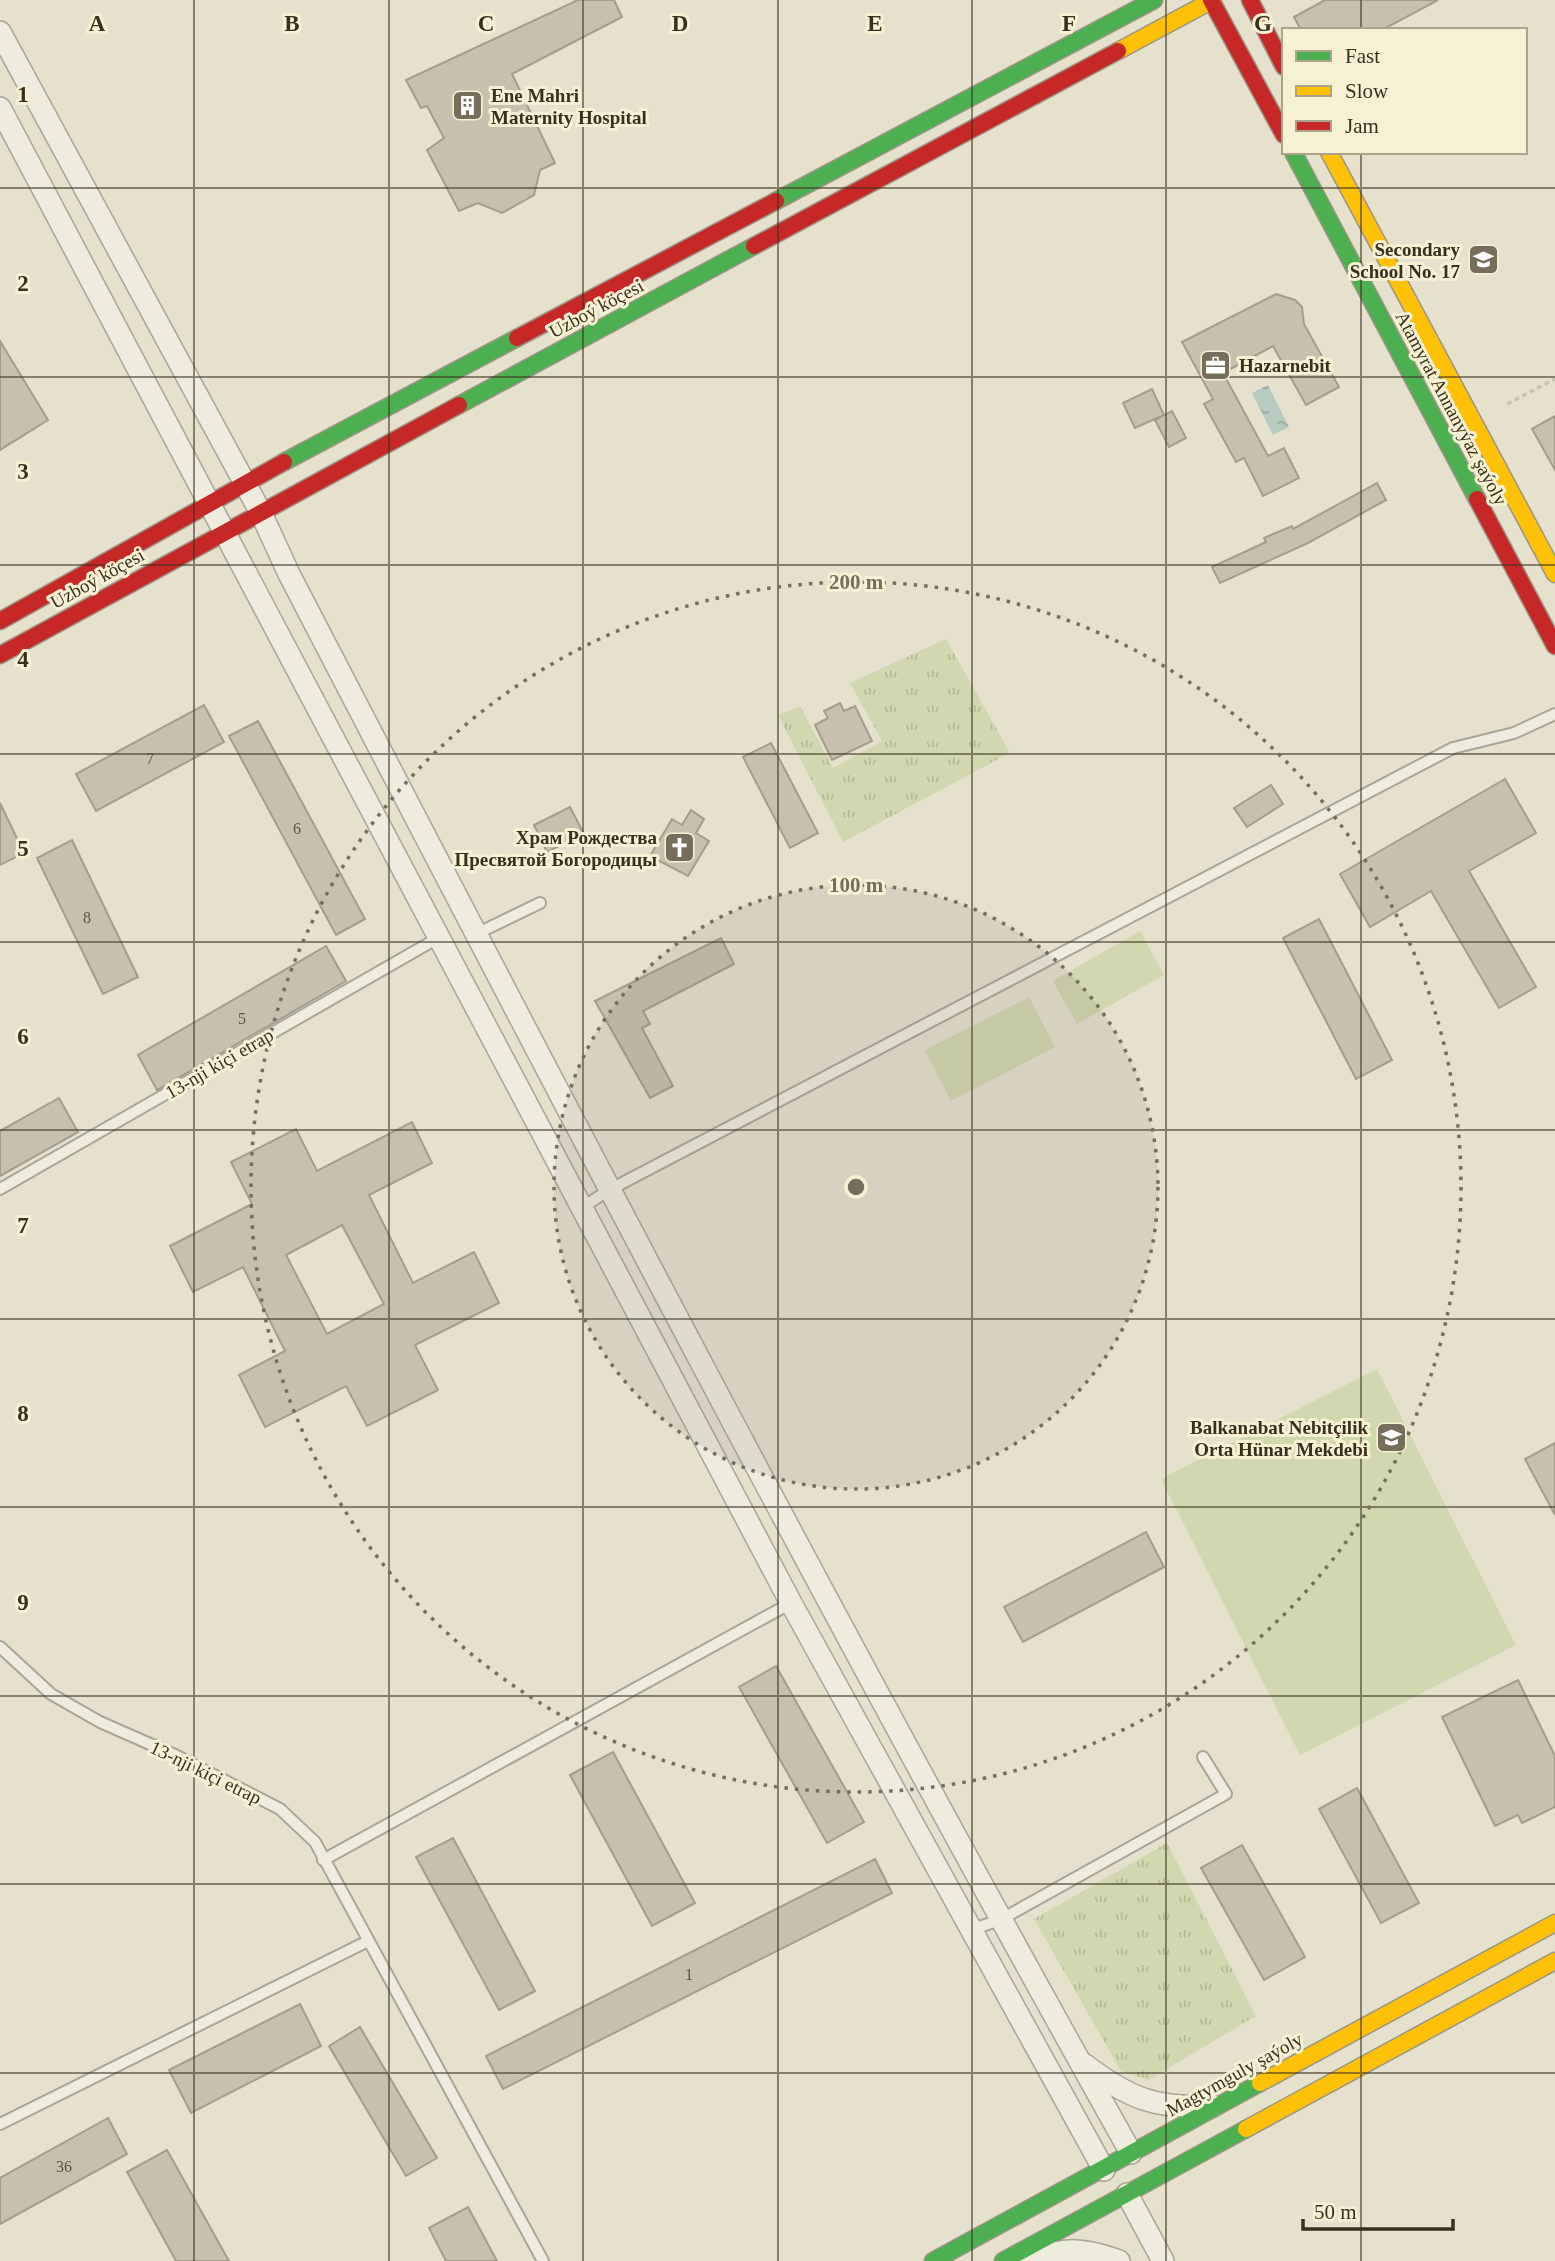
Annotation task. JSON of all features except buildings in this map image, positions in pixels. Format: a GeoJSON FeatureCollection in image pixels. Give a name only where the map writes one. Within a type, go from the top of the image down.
{"type":"FeatureCollection","features":[{"type":"Feature","properties":{"kind":"street","name":"Uzboý köçesi"},"geometry":{"type":"LineString","coordinates":[[0,621],[209,502],[1154,0]]}},
{"type":"Feature","properties":{"kind":"street","name":"Uzboý köçesi"},"geometry":{"type":"LineString","coordinates":[[0,655],[225,531],[1212,0]]}},
{"type":"Feature","properties":{"kind":"street"},"geometry":{"type":"LineString","coordinates":[[1212,0],[1282,131]]}},
{"type":"Feature","properties":{"kind":"street"},"geometry":{"type":"LineString","coordinates":[[1250,0],[1282,63]]}},
{"type":"Feature","properties":{"kind":"street"},"geometry":{"type":"LineString","coordinates":[[0,32],[261,513],[609,1190],[1000,1920],[1131,2153]]}},
{"type":"Feature","properties":{"kind":"street"},"geometry":{"type":"LineString","coordinates":[[0,108],[791,1603],[1104,2170]]}},
{"type":"Feature","properties":{"kind":"street","name":"Atamyrat Annanyýaz şaýoly"},"geometry":{"type":"LineString","coordinates":[[1294,154],[1555,646]]}},
{"type":"Feature","properties":{"kind":"street","name":"Atamyrat Annanyýaz şaýoly"},"geometry":{"type":"LineString","coordinates":[[1330,154],[1555,573]]}},
{"type":"Feature","properties":{"kind":"street","name":"Magtymguly şaýoly"},"geometry":{"type":"LineString","coordinates":[[933,2261],[1555,1923]]}},
{"type":"Feature","properties":{"kind":"street"},"geometry":{"type":"LineString","coordinates":[[1003,2261],[1555,1961]]}},
{"type":"Feature","properties":{"kind":"street"},"geometry":{"type":"LineString","coordinates":[[1078,2059],[1130,2096],[1157,2105],[1219,2106]]}},
{"type":"Feature","properties":{"kind":"street"},"geometry":{"type":"LineString","coordinates":[[1127,2194],[1163,2261]]}},
{"type":"Feature","properties":{"kind":"street"},"geometry":{"type":"LineString","coordinates":[[1021,2261],[1051,2253],[1087,2250],[1119,2261]]}},
{"type":"Feature","properties":{"kind":"lane"},"geometry":{"type":"LineString","coordinates":[[583,1207],[609,1190],[1453,748],[1514,733],[1555,713]]}},
{"type":"Feature","properties":{"kind":"lane"},"geometry":{"type":"LineString","coordinates":[[476,934],[540,903]]}},
{"type":"Feature","properties":{"kind":"lane","name":"13-nji kiçi etrap"},"geometry":{"type":"LineString","coordinates":[[0,1189],[438,938]]}},
{"type":"Feature","properties":{"kind":"lane"},"geometry":{"type":"LineString","coordinates":[[323,1860],[791,1603]]}},
{"type":"Feature","properties":{"kind":"lane","name":"13-nji kiçi etrap"},"geometry":{"type":"LineString","coordinates":[[0,1647],[51,1694],[100,1722],[176,1755],[280,1809],[315,1842],[543,2261]]}},
{"type":"Feature","properties":{"kind":"lane"},"geometry":{"type":"LineString","coordinates":[[970,1930],[1000,1920],[1227,1794],[1203,1757]]}},
{"type":"Feature","properties":{"kind":"lane"},"geometry":{"type":"LineString","coordinates":[[0,2124],[368,1941]]}},
{"type":"Feature","properties":{"kind":"path"},"geometry":{"type":"LineString","coordinates":[[1507,404],[1555,379]]}},
{"type":"Feature","properties":{"kind":"green space"},"geometry":{"type":"Polygon","coordinates":[[[946,639],[1010,753],[843,842],[778,715],[800,706],[833,768],[882,741],[850,683],[946,639]]]}},
{"type":"Feature","properties":{"kind":"green space"},"geometry":{"type":"Polygon","coordinates":[[[1140,931],[1164,975],[1077,1024],[1053,981],[1140,931]]]}},
{"type":"Feature","properties":{"kind":"green space"},"geometry":{"type":"Polygon","coordinates":[[[1029,997],[1055,1047],[951,1101],[925,1050],[1029,997]]]}},
{"type":"Feature","properties":{"kind":"green space"},"geometry":{"type":"Polygon","coordinates":[[[1377,1369],[1516,1645],[1300,1755],[1161,1479],[1377,1369]]]}},
{"type":"Feature","properties":{"kind":"green space"},"geometry":{"type":"Polygon","coordinates":[[[1167,1843],[1256,2016],[1148,2080],[1121,2071],[1034,1919],[1167,1843]]]}},
{"type":"Feature","properties":{"kind":"water"},"geometry":{"type":"Polygon","coordinates":[[[1268,385],[1289,427],[1273,435],[1252,393],[1268,385]]]}},
{"type":"Feature","properties":{"kind":"traffic: fast"},"geometry":{"type":"LineString","coordinates":[[776,201],[1154,0]]}},
{"type":"Feature","properties":{"kind":"traffic: fast"},"geometry":{"type":"LineString","coordinates":[[1294,154],[1477,499]]}},
{"type":"Feature","properties":{"kind":"traffic: fast"},"geometry":{"type":"LineString","coordinates":[[459,405],[754,246]]}},
{"type":"Feature","properties":{"kind":"traffic: fast"},"geometry":{"type":"LineString","coordinates":[[284,462],[517,338]]}},
{"type":"Feature","properties":{"kind":"traffic: fast"},"geometry":{"type":"LineString","coordinates":[[933,2261],[1260,2083]]}},
{"type":"Feature","properties":{"kind":"traffic: fast"},"geometry":{"type":"LineString","coordinates":[[1003,2261],[1246,2129]]}},
{"type":"Feature","properties":{"kind":"traffic: slow"},"geometry":{"type":"LineString","coordinates":[[1118,51],[1213,0]]}},
{"type":"Feature","properties":{"kind":"traffic: slow"},"geometry":{"type":"LineString","coordinates":[[1330,154],[1555,574]]}},
{"type":"Feature","properties":{"kind":"traffic: slow"},"geometry":{"type":"LineString","coordinates":[[1260,2083],[1555,1923]]}},
{"type":"Feature","properties":{"kind":"traffic: slow"},"geometry":{"type":"LineString","coordinates":[[1246,2129],[1555,1961]]}},
{"type":"Feature","properties":{"kind":"traffic: jam"},"geometry":{"type":"LineString","coordinates":[[1211,0],[1282,131]]}},
{"type":"Feature","properties":{"kind":"traffic: jam"},"geometry":{"type":"LineString","coordinates":[[1250,0],[1282,63]]}},
{"type":"Feature","properties":{"kind":"traffic: jam"},"geometry":{"type":"LineString","coordinates":[[754,246],[1118,51]]}},
{"type":"Feature","properties":{"kind":"traffic: jam"},"geometry":{"type":"LineString","coordinates":[[517,338],[776,201]]}},
{"type":"Feature","properties":{"kind":"traffic: jam"},"geometry":{"type":"LineString","coordinates":[[0,655],[459,405]]}},
{"type":"Feature","properties":{"kind":"traffic: jam"},"geometry":{"type":"LineString","coordinates":[[0,621],[284,462]]}},
{"type":"Feature","properties":{"kind":"traffic: jam"},"geometry":{"type":"LineString","coordinates":[[1477,499],[1555,646]]}},
{"type":"Feature","properties":{"kind":"place","name":"Ene Mahri Maternity Hospital"},"geometry":{"type":"Point","coordinates":[468,106]}},
{"type":"Feature","properties":{"kind":"place","name":"Secondary School No. 17"},"geometry":{"type":"Point","coordinates":[1483,260]}},
{"type":"Feature","properties":{"kind":"place","name":"Hazarnebit"},"geometry":{"type":"Point","coordinates":[1216,365]}},
{"type":"Feature","properties":{"kind":"place","name":"Храм Рождества Пресвятой Богородицы"},"geometry":{"type":"Point","coordinates":[680,848]}},
{"type":"Feature","properties":{"kind":"place","name":"Balkanabat Nebitçilik Orta Hünar Mekdebi"},"geometry":{"type":"Point","coordinates":[1391,1438]}}]}
